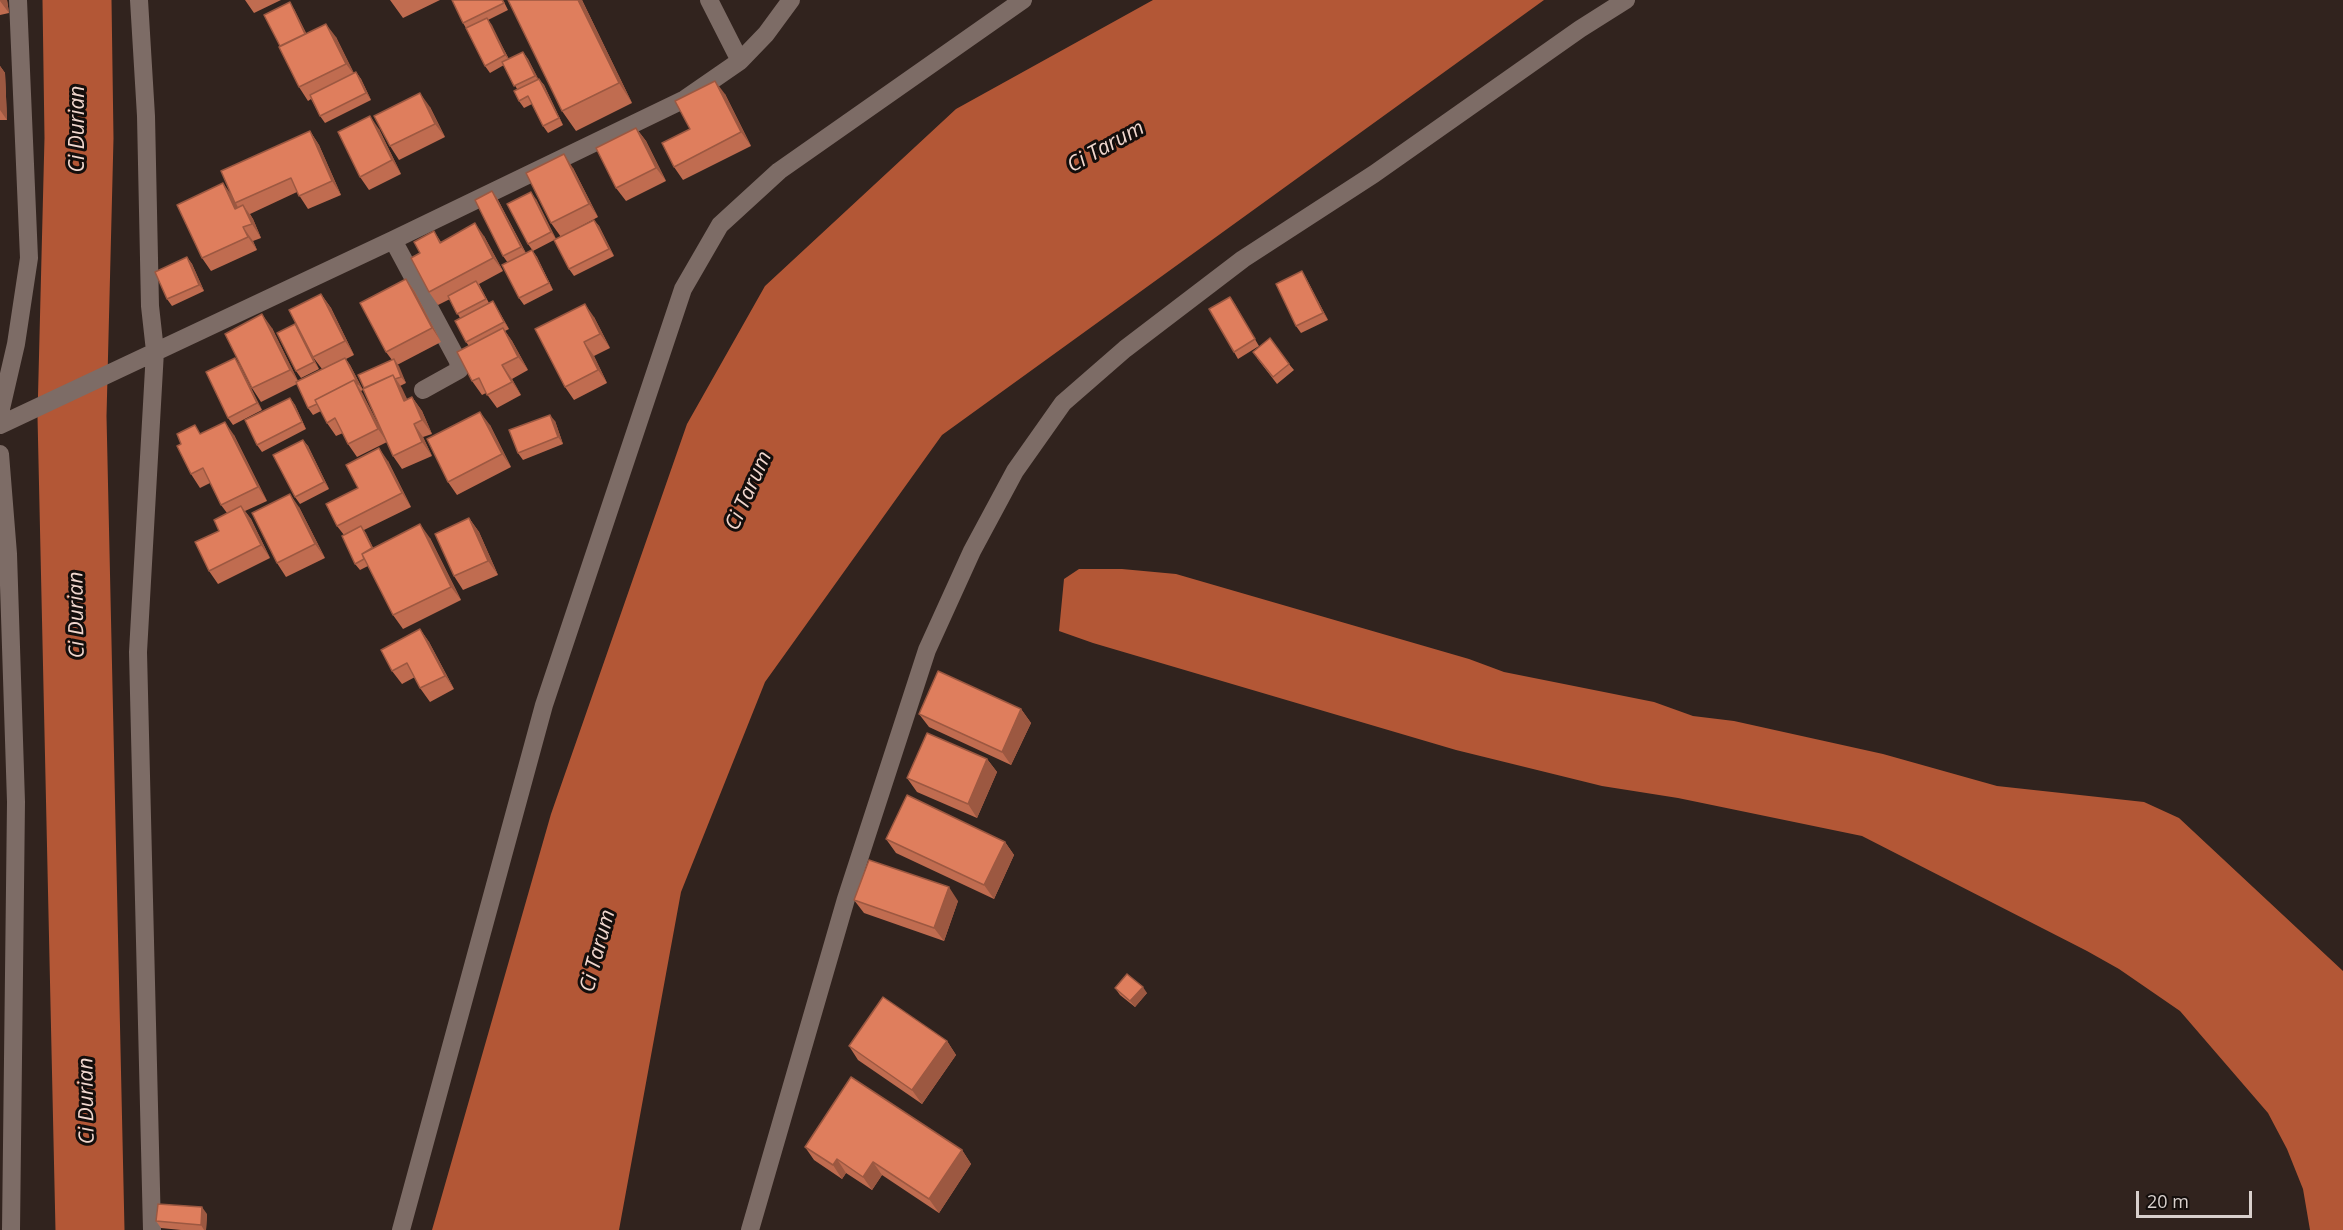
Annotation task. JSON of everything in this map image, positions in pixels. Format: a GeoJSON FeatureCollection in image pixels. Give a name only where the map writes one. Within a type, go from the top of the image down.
{"type":"FeatureCollection","features":[{"type":"Feature","properties":{"kind":"street"},"geometry":{"type":"LineString","coordinates":[[0,413],[16,344],[29,258],[18,0]]}},
{"type":"Feature","properties":{"kind":"street"},"geometry":{"type":"LineString","coordinates":[[139,0],[146,116],[149,286],[155,351],[138,652],[152,1230]]}},
{"type":"Feature","properties":{"kind":"street"},"geometry":{"type":"LineString","coordinates":[[708,0],[740,61]]}},
{"type":"Feature","properties":{"kind":"street"},"geometry":{"type":"LineString","coordinates":[[0,425],[393,240],[685,99],[740,61],[766,34],[791,0]]}},
{"type":"Feature","properties":{"kind":"street"},"geometry":{"type":"LineString","coordinates":[[401,1230],[544,705],[683,289],[720,225],[779,171],[1023,0]]}},
{"type":"Feature","properties":{"kind":"street"},"geometry":{"type":"LineString","coordinates":[[750,1230],[846,899],[927,650],[972,551],[1015,471],[1063,403],[1125,349],[1243,259],[1374,174],[1580,29],[1626,0]]}},
{"type":"Feature","properties":{"kind":"street"},"geometry":{"type":"LineString","coordinates":[[393,240],[458,361],[459,370],[423,390]]}},
{"type":"Feature","properties":{"kind":"street"},"geometry":{"type":"LineString","coordinates":[[0,454],[8,554],[16,802],[11,1230]]}},
{"type":"Feature","properties":{"kind":"water","name":"Ci Tarum"},"geometry":{"type":"Polygon","coordinates":[[[1153,0],[1544,0],[942,435],[765,682],[681,892],[619,1230],[432,1230],[551,814],[687,424],[765,286],[956,109],[1153,0]]]}},
{"type":"Feature","properties":{"kind":"water"},"geometry":{"type":"Polygon","coordinates":[[[1079,569],[1122,569],[1176,574],[1469,659],[1504,672],[1654,702],[1693,716],[1734,721],[1883,754],[1997,786],[2144,802],[2179,818],[2343,971],[2343,1230],[2310,1230],[2303,1189],[2287,1149],[2268,1113],[2180,1011],[2119,969],[2087,951],[1862,836],[1678,798],[1602,786],[1456,750],[1059,631],[1064,579],[1079,569]]]}},
{"type":"Feature","properties":{"kind":"building"},"geometry":{"type":"Polygon","coordinates":[[[452,0],[502,0],[504,3],[463,23],[452,0]]]}},
{"type":"Feature","properties":{"kind":"building"},"geometry":{"type":"Polygon","coordinates":[[[508,0],[578,0],[619,83],[562,111],[508,0]]]}},
{"type":"Feature","properties":{"kind":"building"},"geometry":{"type":"Polygon","coordinates":[[[290,2],[305,34],[280,46],[264,15],[290,2]]]}},
{"type":"Feature","properties":{"kind":"building"},"geometry":{"type":"Polygon","coordinates":[[[487,18],[505,55],[485,66],[466,28],[487,18]]]}},
{"type":"Feature","properties":{"kind":"building"},"geometry":{"type":"Polygon","coordinates":[[[326,24],[346,64],[299,87],[279,47],[326,24]]]}},
{"type":"Feature","properties":{"kind":"building"},"geometry":{"type":"Polygon","coordinates":[[[523,52],[535,76],[514,86],[502,62],[523,52]]]}},
{"type":"Feature","properties":{"kind":"building"},"geometry":{"type":"Polygon","coordinates":[[[356,72],[366,93],[320,116],[310,95],[356,72]]]}},
{"type":"Feature","properties":{"kind":"building"},"geometry":{"type":"Polygon","coordinates":[[[539,79],[559,118],[543,126],[528,96],[519,101],[514,91],[539,79]]]}},
{"type":"Feature","properties":{"kind":"building"},"geometry":{"type":"Polygon","coordinates":[[[715,81],[741,132],[674,167],[662,143],[690,129],[675,101],[715,81]]]}},
{"type":"Feature","properties":{"kind":"building"},"geometry":{"type":"Polygon","coordinates":[[[420,93],[435,124],[390,146],[374,116],[420,93]]]}},
{"type":"Feature","properties":{"kind":"building"},"geometry":{"type":"Polygon","coordinates":[[[370,116],[392,160],[360,177],[338,132],[370,116]]]}},
{"type":"Feature","properties":{"kind":"building"},"geometry":{"type":"Polygon","coordinates":[[[636,128],[656,168],[616,188],[596,148],[636,128]]]}},
{"type":"Feature","properties":{"kind":"building"},"geometry":{"type":"Polygon","coordinates":[[[310,131],[332,181],[299,196],[291,178],[235,203],[221,171],[310,131]]]}},
{"type":"Feature","properties":{"kind":"building"},"geometry":{"type":"Polygon","coordinates":[[[564,154],[589,204],[551,223],[526,173],[564,154]]]}},
{"type":"Feature","properties":{"kind":"building"},"geometry":{"type":"Polygon","coordinates":[[[223,183],[235,209],[243,205],[252,224],[243,227],[248,237],[202,258],[177,205],[223,183]]]}},
{"type":"Feature","properties":{"kind":"building"},"geometry":{"type":"Polygon","coordinates":[[[492,191],[521,247],[503,256],[475,200],[492,191]]]}},
{"type":"Feature","properties":{"kind":"building"},"geometry":{"type":"Polygon","coordinates":[[[531,192],[551,232],[528,244],[507,204],[531,192]]]}},
{"type":"Feature","properties":{"kind":"building"},"geometry":{"type":"Polygon","coordinates":[[[594,220],[609,249],[569,269],[554,240],[594,220]]]}},
{"type":"Feature","properties":{"kind":"building"},"geometry":{"type":"Polygon","coordinates":[[[475,223],[493,258],[429,292],[411,258],[420,253],[414,242],[434,231],[440,243],[475,223]]]}},
{"type":"Feature","properties":{"kind":"building"},"geometry":{"type":"Polygon","coordinates":[[[532,250],[549,283],[519,298],[502,265],[532,250]]]}},
{"type":"Feature","properties":{"kind":"building"},"geometry":{"type":"Polygon","coordinates":[[[187,257],[199,285],[167,299],[155,272],[187,257]]]}},
{"type":"Feature","properties":{"kind":"building"},"geometry":{"type":"Polygon","coordinates":[[[1302,271],[1323,313],[1296,326],[1276,284],[1302,271]]]}},
{"type":"Feature","properties":{"kind":"building"},"geometry":{"type":"Polygon","coordinates":[[[406,279],[432,328],[386,352],[360,303],[406,279]]]}},
{"type":"Feature","properties":{"kind":"building"},"geometry":{"type":"Polygon","coordinates":[[[476,281],[486,299],[457,314],[448,296],[476,281]]]}},
{"type":"Feature","properties":{"kind":"building"},"geometry":{"type":"Polygon","coordinates":[[[321,294],[345,341],[313,357],[289,310],[321,294]]]}},
{"type":"Feature","properties":{"kind":"building"},"geometry":{"type":"Polygon","coordinates":[[[1230,297],[1255,339],[1234,352],[1209,309],[1230,297]]]}},
{"type":"Feature","properties":{"kind":"building"},"geometry":{"type":"Polygon","coordinates":[[[493,301],[504,322],[466,342],[455,321],[493,301]]]}},
{"type":"Feature","properties":{"kind":"building"},"geometry":{"type":"Polygon","coordinates":[[[585,304],[600,334],[584,342],[598,370],[565,387],[535,329],[585,304]]]}},
{"type":"Feature","properties":{"kind":"building"},"geometry":{"type":"Polygon","coordinates":[[[262,314],[290,370],[252,388],[225,334],[262,314]]]}},
{"type":"Feature","properties":{"kind":"building"},"geometry":{"type":"Polygon","coordinates":[[[295,324],[314,362],[296,371],[277,333],[295,324]]]}},
{"type":"Feature","properties":{"kind":"building"},"geometry":{"type":"Polygon","coordinates":[[[503,328],[518,357],[502,365],[512,382],[487,395],[479,378],[472,381],[457,352],[503,328]]]}},
{"type":"Feature","properties":{"kind":"building"},"geometry":{"type":"Polygon","coordinates":[[[1270,338],[1289,364],[1273,377],[1253,352],[1270,338]]]}},
{"type":"Feature","properties":{"kind":"building"},"geometry":{"type":"Polygon","coordinates":[[[235,358],[257,403],[228,418],[206,372],[235,358]]]}},
{"type":"Feature","properties":{"kind":"building"},"geometry":{"type":"Polygon","coordinates":[[[345,358],[358,384],[354,380],[315,400],[317,404],[308,408],[296,382],[345,358]]]}},
{"type":"Feature","properties":{"kind":"building"},"geometry":{"type":"Polygon","coordinates":[[[394,359],[401,377],[395,379],[393,375],[364,388],[358,375],[394,359]]]}},
{"type":"Feature","properties":{"kind":"building"},"geometry":{"type":"Polygon","coordinates":[[[393,375],[404,401],[412,397],[422,420],[414,424],[422,442],[393,456],[363,389],[393,375]]]}},
{"type":"Feature","properties":{"kind":"building"},"geometry":{"type":"Polygon","coordinates":[[[354,380],[378,429],[348,444],[335,418],[327,423],[315,400],[354,380]]]}},
{"type":"Feature","properties":{"kind":"building"},"geometry":{"type":"Polygon","coordinates":[[[290,398],[302,422],[257,445],[245,420],[290,398]]]}},
{"type":"Feature","properties":{"kind":"building"},"geometry":{"type":"Polygon","coordinates":[[[480,412],[502,454],[448,482],[427,439],[480,412]]]}},
{"type":"Feature","properties":{"kind":"building"},"geometry":{"type":"Polygon","coordinates":[[[550,415],[558,437],[518,453],[509,430],[550,415]]]}},
{"type":"Feature","properties":{"kind":"building"},"geometry":{"type":"Polygon","coordinates":[[[225,422],[258,487],[221,505],[203,468],[191,474],[177,446],[181,444],[177,434],[195,425],[200,434],[225,422]]]}},
{"type":"Feature","properties":{"kind":"building"},"geometry":{"type":"Polygon","coordinates":[[[303,440],[324,482],[295,497],[273,455],[303,440]]]}},
{"type":"Feature","properties":{"kind":"building"},"geometry":{"type":"Polygon","coordinates":[[[379,448],[402,493],[337,526],[326,504],[358,488],[346,465],[379,448]]]}},
{"type":"Feature","properties":{"kind":"building"},"geometry":{"type":"Polygon","coordinates":[[[290,494],[315,544],[277,563],[252,513],[290,494]]]}},
{"type":"Feature","properties":{"kind":"building"},"geometry":{"type":"Polygon","coordinates":[[[241,506],[261,545],[209,571],[195,542],[219,531],[214,520],[241,506]]]}},
{"type":"Feature","properties":{"kind":"building"},"geometry":{"type":"Polygon","coordinates":[[[469,518],[488,561],[454,576],[435,534],[469,518]]]}},
{"type":"Feature","properties":{"kind":"building"},"geometry":{"type":"Polygon","coordinates":[[[420,524],[451,587],[393,615],[362,554],[420,524]]]}},
{"type":"Feature","properties":{"kind":"building"},"geometry":{"type":"Polygon","coordinates":[[[361,526],[372,548],[362,554],[364,559],[355,564],[342,536],[361,526]]]}},
{"type":"Feature","properties":{"kind":"building"},"geometry":{"type":"Polygon","coordinates":[[[420,629],[445,676],[420,688],[407,663],[392,671],[381,650],[420,629]]]}},
{"type":"Feature","properties":{"kind":"building"},"geometry":{"type":"Polygon","coordinates":[[[938,671],[1021,709],[1002,752],[919,714],[938,671]]]}},
{"type":"Feature","properties":{"kind":"building"},"geometry":{"type":"Polygon","coordinates":[[[927,733],[987,759],[968,804],[907,778],[927,733]]]}},
{"type":"Feature","properties":{"kind":"building"},"geometry":{"type":"Polygon","coordinates":[[[907,795],[1005,842],[984,885],[886,839],[907,795]]]}},
{"type":"Feature","properties":{"kind":"building"},"geometry":{"type":"Polygon","coordinates":[[[869,860],[949,887],[934,928],[854,900],[869,860]]]}},
{"type":"Feature","properties":{"kind":"building"},"geometry":{"type":"Polygon","coordinates":[[[1127,974],[1143,987],[1130,1001],[1115,988],[1127,974]]]}},
{"type":"Feature","properties":{"kind":"building"},"geometry":{"type":"Polygon","coordinates":[[[883,997],[947,1041],[912,1090],[849,1046],[883,997]]]}},
{"type":"Feature","properties":{"kind":"building"},"geometry":{"type":"Polygon","coordinates":[[[851,1077],[962,1150],[929,1199],[873,1162],[863,1177],[837,1159],[833,1165],[805,1147],[851,1077]]]}},
{"type":"Feature","properties":{"kind":"building"},"geometry":{"type":"Polygon","coordinates":[[[158,1204],[202,1207],[201,1225],[156,1221],[158,1204]]]}},
{"type":"Feature","properties":{"kind":"waterway","name":"Ci Durian"},"geometry":{"type":"LineString","coordinates":[[77,0],[79,138],[72,416],[90,1230]]}}]}
